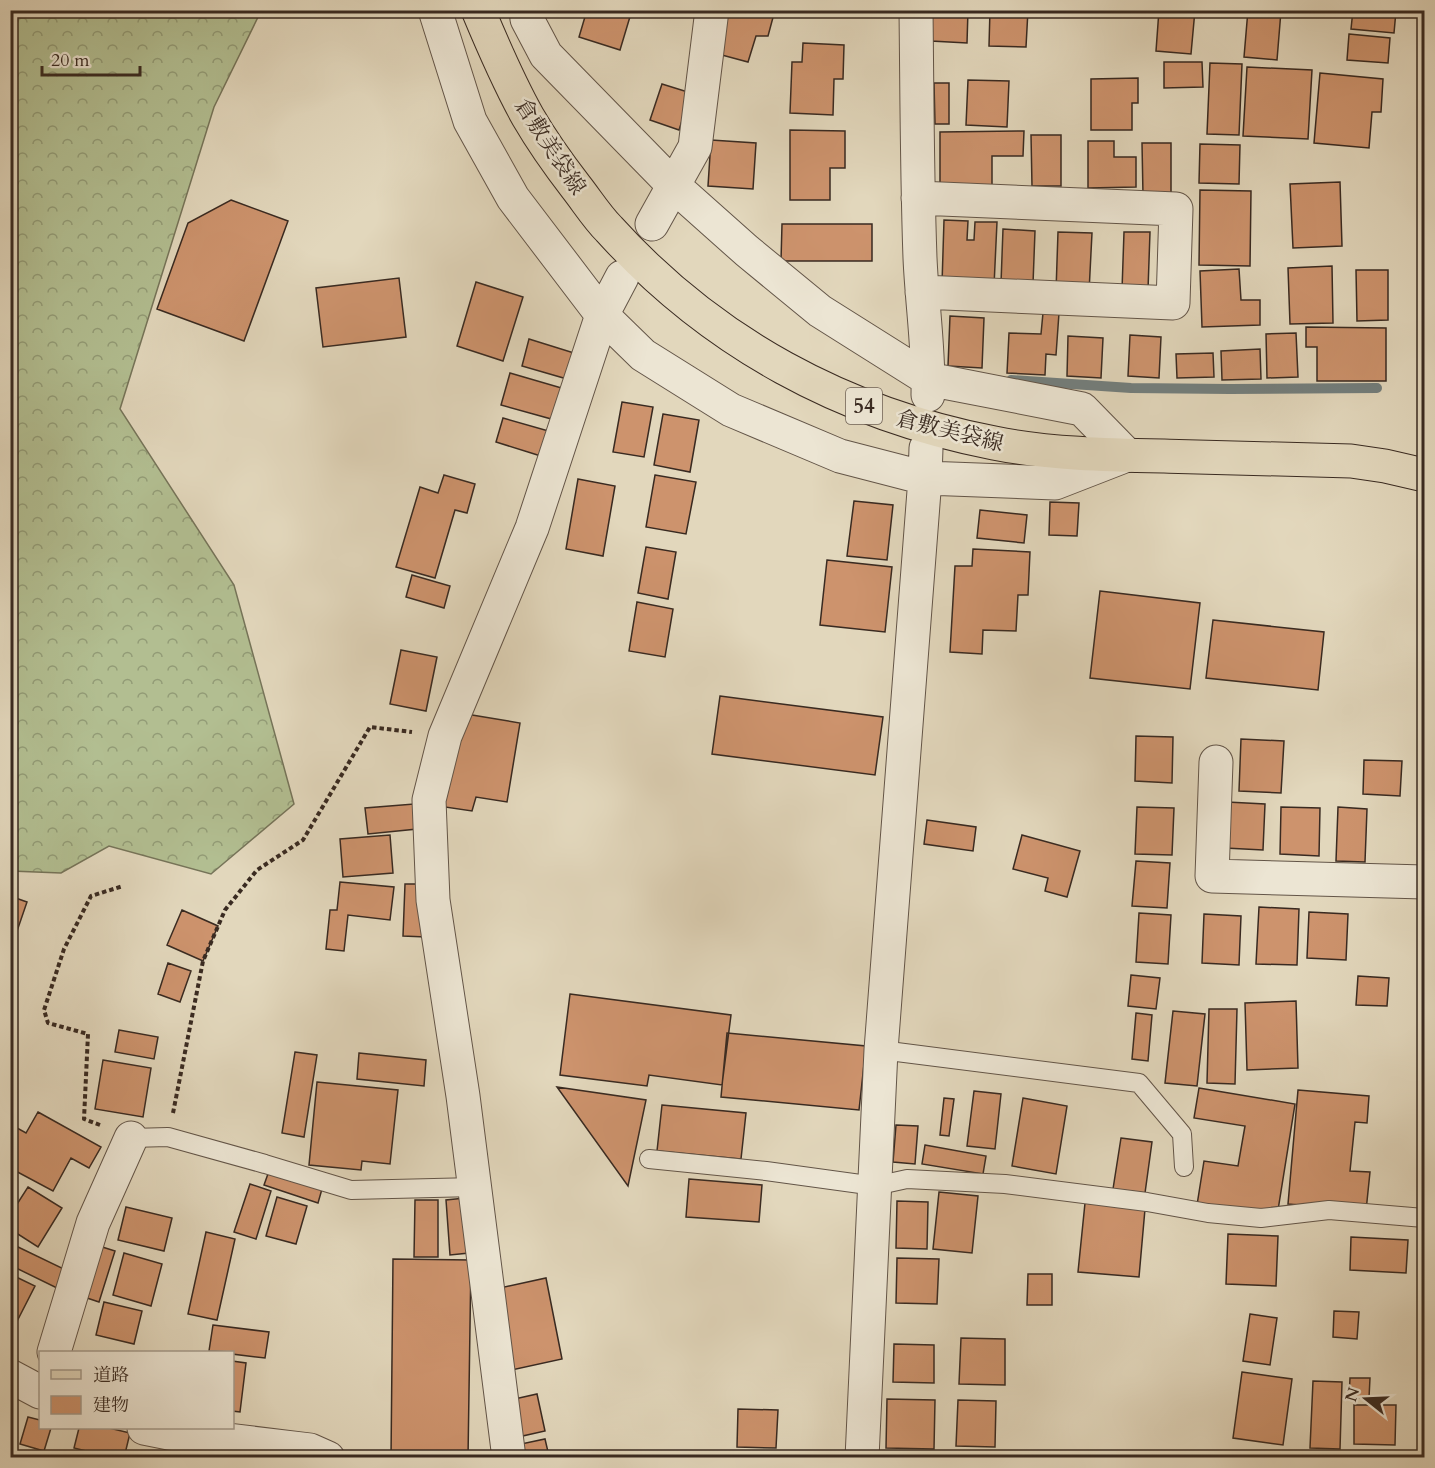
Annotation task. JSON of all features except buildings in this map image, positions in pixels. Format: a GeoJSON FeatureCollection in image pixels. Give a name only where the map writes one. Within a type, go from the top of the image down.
{"type":"FeatureCollection","features":[{"type":"Feature","properties":{"kind":"main road","name":"倉敷美袋線"},"geometry":{"type":"LineString","coordinates":[[478,10],[528,117],[607,228],[676,294],[734,338],[767,359],[820,387],[879,412],[937,430],[996,443],[1048,450],[1127,455],[1351,461],[1425,475]]}},
{"type":"Feature","properties":{"kind":"street"},"geometry":{"type":"LineString","coordinates":[[435,10],[470,121],[513,198],[602,315],[643,355],[731,410],[840,456],[925,463],[1055,483],[1127,455],[1082,409],[928,388],[820,311],[747,251],[674,186],[546,55],[527,19],[526,10]]}},
{"type":"Feature","properties":{"kind":"street"},"geometry":{"type":"LineString","coordinates":[[652,224],[695,147],[712,10]]}},
{"type":"Feature","properties":{"kind":"street"},"geometry":{"type":"LineString","coordinates":[[916,10],[918,198],[928,388]]}},
{"type":"Feature","properties":{"kind":"street"},"geometry":{"type":"LineString","coordinates":[[918,198],[1176,209],[1173,303],[922,292]]}},
{"type":"Feature","properties":{"kind":"street"},"geometry":{"type":"LineString","coordinates":[[509,1458],[462,1084],[433,900],[429,800],[445,736],[532,528],[602,315],[622,277]]}},
{"type":"Feature","properties":{"kind":"street"},"geometry":{"type":"LineString","coordinates":[[862,1458],[881,1050],[925,463]]}},
{"type":"Feature","properties":{"kind":"street"},"geometry":{"type":"LineString","coordinates":[[1216,762],[1212,876],[1425,882]]}},
{"type":"Feature","properties":{"kind":"street"},"geometry":{"type":"LineString","coordinates":[[55,1351],[93,1223],[131,1138]]}},
{"type":"Feature","properties":{"kind":"street"},"geometry":{"type":"LineString","coordinates":[[10,1376],[39,1391]]}},
{"type":"Feature","properties":{"kind":"street"},"geometry":{"type":"LineString","coordinates":[[149,1429],[310,1450],[328,1458]]}},
{"type":"Feature","properties":{"kind":"lane"},"geometry":{"type":"LineString","coordinates":[[881,1050],[1139,1083],[1182,1134],[1184,1167]]}},
{"type":"Feature","properties":{"kind":"lane"},"geometry":{"type":"LineString","coordinates":[[131,1138],[168,1137],[351,1190],[475,1187]]}},
{"type":"Feature","properties":{"kind":"lane"},"geometry":{"type":"LineString","coordinates":[[649,1159],[766,1171],[875,1186],[907,1179],[1005,1184],[1147,1202],[1208,1213],[1261,1218],[1329,1210],[1425,1218]]}},
{"type":"Feature","properties":{"kind":"path"},"geometry":{"type":"LineString","coordinates":[[168,1137],[203,961],[225,910],[257,870],[303,840],[370,727],[445,736]]}},
{"type":"Feature","properties":{"kind":"path"},"geometry":{"type":"LineString","coordinates":[[123,886],[91,896],[64,949],[44,1010],[48,1023],[88,1034],[84,1119],[131,1138]]}},
{"type":"Feature","properties":{"kind":"green space"},"geometry":{"type":"Polygon","coordinates":[[[11,10],[261,11],[214,107],[120,409],[234,585],[294,804],[211,874],[109,846],[61,873],[11,871],[11,10]]]}},
{"type":"Feature","properties":{"kind":"waterway"},"geometry":{"type":"LineString","coordinates":[[1011,380],[1131,388],[1377,388]]}}]}
